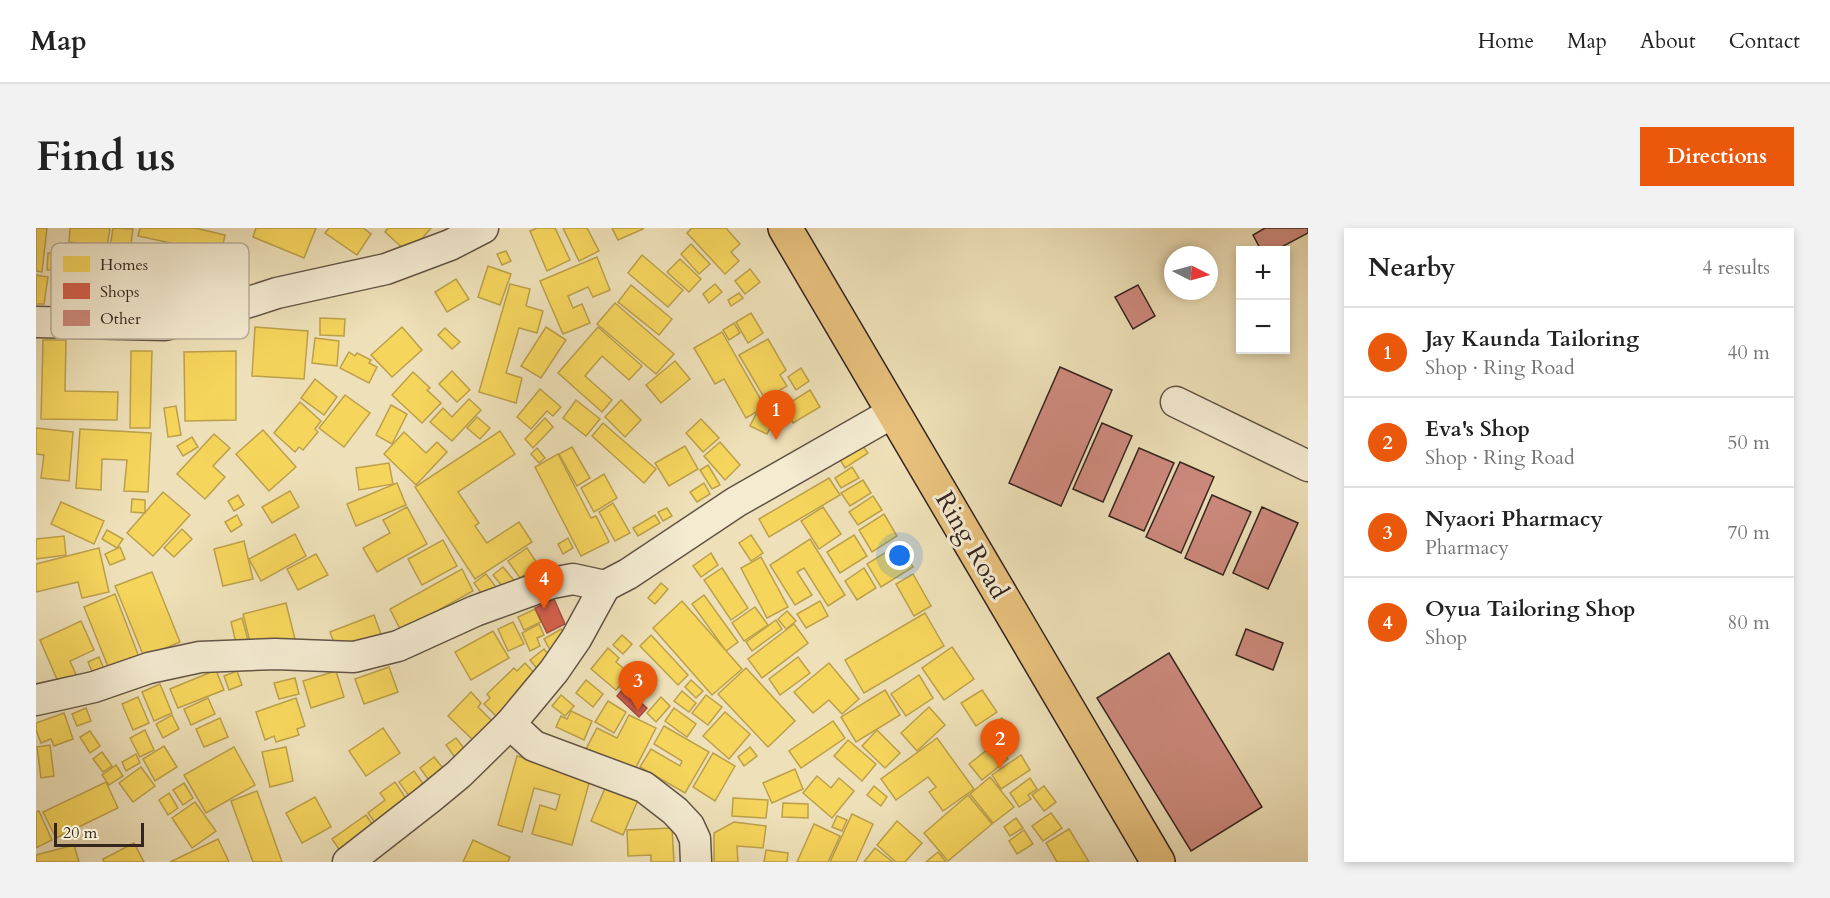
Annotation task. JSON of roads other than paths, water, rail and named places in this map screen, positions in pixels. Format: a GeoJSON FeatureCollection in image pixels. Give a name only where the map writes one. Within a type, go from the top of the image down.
{"type":"FeatureCollection","features":[{"type":"Feature","properties":{"kind":"main road","name":"Ring Road"},"geometry":{"type":"LineString","coordinates":[[785,228],[1158,862]]}},
{"type":"Feature","properties":{"kind":"street"},"geometry":{"type":"LineString","coordinates":[[249,302],[277,293],[386,269],[450,245],[483,228]]}},
{"type":"Feature","properties":{"kind":"street"},"geometry":{"type":"LineString","coordinates":[[36,322],[51,322]]}},
{"type":"Feature","properties":{"kind":"street"},"geometry":{"type":"LineString","coordinates":[[1176,402],[1308,466]]}},
{"type":"Feature","properties":{"kind":"street"},"geometry":{"type":"LineString","coordinates":[[348,862],[437,792],[510,724],[554,671],[576,639],[605,586],[628,574],[736,502],[894,412]]}},
{"type":"Feature","properties":{"kind":"street"},"geometry":{"type":"LineString","coordinates":[[36,700],[94,687],[149,668],[200,657],[274,654],[354,657],[398,646],[475,611],[552,583],[573,579],[605,586]]}},
{"type":"Feature","properties":{"kind":"street"},"geometry":{"type":"LineString","coordinates":[[510,724],[534,746],[644,787],[675,811],[688,826],[695,839],[696,862]]}},
{"type":"Feature","properties":{"kind":"place","name":"Jay Kaunda Tailoring"},"geometry":{"type":"Point","coordinates":[776,440]}},
{"type":"Feature","properties":{"kind":"place","name":"Oyua Tailoring Shop"},"geometry":{"type":"Point","coordinates":[544,609]}},
{"type":"Feature","properties":{"kind":"place","name":"Nyaori Pharmacy"},"geometry":{"type":"Point","coordinates":[638,711]}},
{"type":"Feature","properties":{"kind":"place","name":"Eva's Shop"},"geometry":{"type":"Point","coordinates":[1000,769]}}]}
